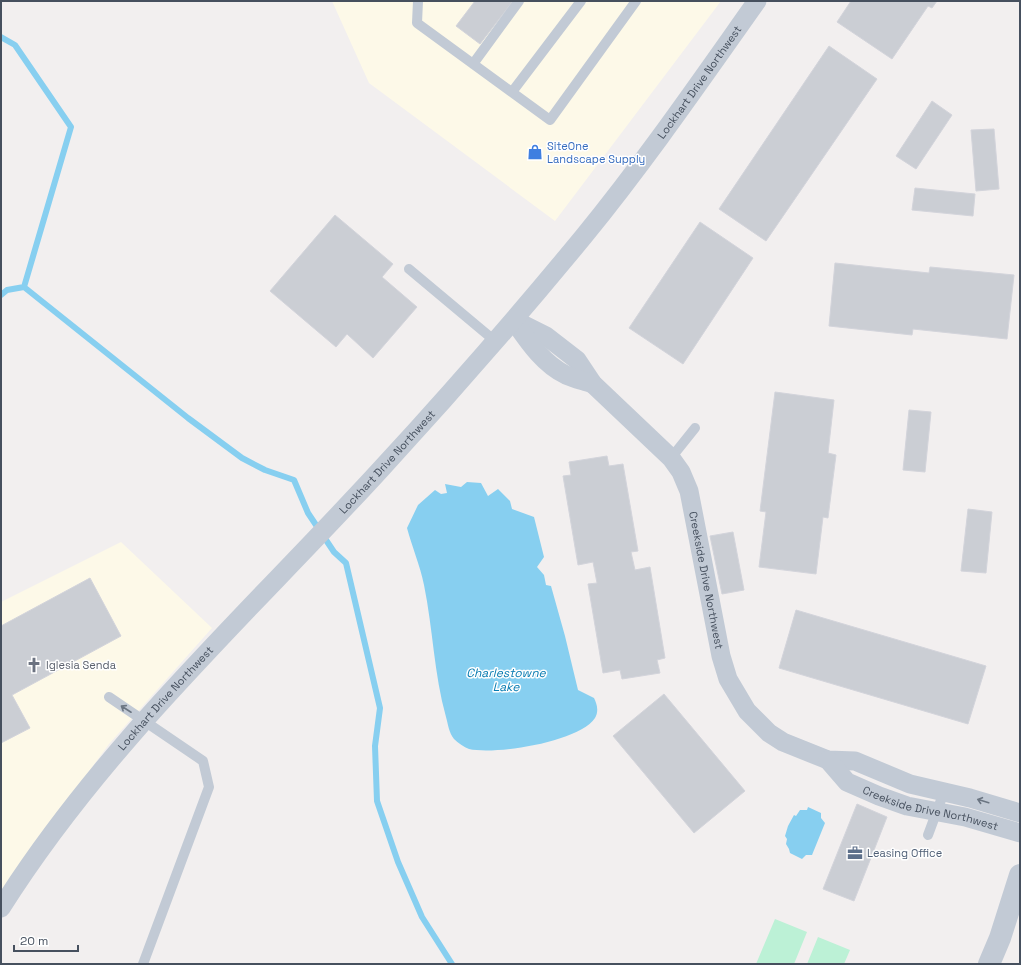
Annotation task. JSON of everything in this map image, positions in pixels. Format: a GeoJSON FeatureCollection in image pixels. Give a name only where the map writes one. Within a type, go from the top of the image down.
{"type":"FeatureCollection","features":[{"type":"Feature","properties":{"kind":"street","name":"Lockhart Drive Northwest"},"geometry":{"type":"LineString","coordinates":[[1,908],[33,860],[74,804],[143,720],[387,462],[514,320],[585,234],[652,148],[757,1]]}},
{"type":"Feature","properties":{"kind":"street","name":"Creekside Drive Northwest"},"geometry":{"type":"LineString","coordinates":[[514,320],[533,348],[566,375],[593,384],[671,458],[681,472],[689,491],[720,656],[728,679],[736,695],[747,711],[769,734],[799,749],[828,760],[856,761],[910,784],[1020,812]]}},
{"type":"Feature","properties":{"kind":"street","name":"Creekside Drive Northwest"},"geometry":{"type":"LineString","coordinates":[[828,760],[847,782],[907,806],[965,817],[1020,833]]}},
{"type":"Feature","properties":{"kind":"street"},"geometry":{"type":"LineString","coordinates":[[989,964],[1000,938],[1020,874]]}},
{"type":"Feature","properties":{"kind":"lane"},"geometry":{"type":"LineString","coordinates":[[418,1],[417,23],[550,120],[636,1]]}},
{"type":"Feature","properties":{"kind":"lane"},"geometry":{"type":"LineString","coordinates":[[473,64],[519,1]]}},
{"type":"Feature","properties":{"kind":"lane"},"geometry":{"type":"LineString","coordinates":[[512,92],[580,1]]}},
{"type":"Feature","properties":{"kind":"lane"},"geometry":{"type":"LineString","coordinates":[[409,269],[495,341]]}},
{"type":"Feature","properties":{"kind":"lane"},"geometry":{"type":"LineString","coordinates":[[671,458],[696,428]]}},
{"type":"Feature","properties":{"kind":"lane"},"geometry":{"type":"LineString","coordinates":[[109,697],[202,761],[209,787],[143,964]]}},
{"type":"Feature","properties":{"kind":"lane"},"geometry":{"type":"LineString","coordinates":[[928,835],[938,812],[944,792]]}},
{"type":"Feature","properties":{"kind":"shaded area","name":"SiteOne Landscape Supply"},"geometry":{"type":"Polygon","coordinates":[[[332,1],[721,1],[555,221],[369,83],[332,1]]]}},
{"type":"Feature","properties":{"kind":"shaded area"},"geometry":{"type":"Polygon","coordinates":[[[121,542],[212,628],[109,744],[1,891],[1,602],[121,542]]]}},
{"type":"Feature","properties":{"kind":"green space"},"geometry":{"type":"Polygon","coordinates":[[[775,919],[807,932],[794,964],[756,964],[775,919]]]}},
{"type":"Feature","properties":{"kind":"green space"},"geometry":{"type":"Polygon","coordinates":[[[818,937],[850,950],[844,964],[807,964],[818,937]]]}},
{"type":"Feature","properties":{"kind":"water","name":"Charlestowne Lake"},"geometry":{"type":"Polygon","coordinates":[[[467,482],[481,483],[488,496],[498,489],[510,501],[512,509],[534,517],[544,557],[537,567],[544,575],[546,585],[551,586],[578,690],[594,698],[597,705],[597,713],[595,718],[586,726],[572,734],[536,745],[498,750],[482,750],[469,749],[465,747],[454,739],[451,734],[442,701],[436,668],[430,618],[424,585],[407,528],[418,505],[435,490],[441,494],[447,493],[445,484],[461,487],[467,482]]]}},
{"type":"Feature","properties":{"kind":"water"},"geometry":{"type":"Polygon","coordinates":[[[808,807],[821,813],[821,818],[825,823],[812,855],[806,855],[802,859],[790,853],[786,844],[787,839],[785,836],[794,815],[796,816],[800,810],[807,810],[808,807]]]}},
{"type":"Feature","properties":{"kind":"building"},"geometry":{"type":"Polygon","coordinates":[[[475,1],[513,1],[480,44],[456,26],[475,1]]]}},
{"type":"Feature","properties":{"kind":"building"},"geometry":{"type":"Polygon","coordinates":[[[851,1],[937,1],[932,8],[928,6],[892,59],[837,22],[851,1]]]}},
{"type":"Feature","properties":{"kind":"building"},"geometry":{"type":"Polygon","coordinates":[[[829,46],[877,79],[766,241],[719,209],[829,46]]]}},
{"type":"Feature","properties":{"kind":"building"},"geometry":{"type":"Polygon","coordinates":[[[932,101],[952,115],[916,169],[896,156],[932,101]]]}},
{"type":"Feature","properties":{"kind":"building"},"geometry":{"type":"Polygon","coordinates":[[[994,129],[999,189],[976,191],[971,130],[994,129]]]}},
{"type":"Feature","properties":{"kind":"building"},"geometry":{"type":"Polygon","coordinates":[[[915,188],[975,194],[973,216],[912,210],[915,188]]]}},
{"type":"Feature","properties":{"kind":"building"},"geometry":{"type":"Polygon","coordinates":[[[335,215],[393,264],[382,277],[417,307],[373,358],[347,334],[336,347],[270,291],[335,215]]]}},
{"type":"Feature","properties":{"kind":"building"},"geometry":{"type":"Polygon","coordinates":[[[700,222],[753,258],[683,364],[629,328],[700,222]]]}},
{"type":"Feature","properties":{"kind":"building"},"geometry":{"type":"Polygon","coordinates":[[[835,263],[929,273],[930,267],[1014,275],[1007,339],[913,329],[912,335],[829,326],[835,263]]]}},
{"type":"Feature","properties":{"kind":"building"},"geometry":{"type":"Polygon","coordinates":[[[775,392],[834,400],[828,453],[836,455],[828,518],[823,517],[816,574],[759,567],[766,512],[760,511],[775,392]]]}},
{"type":"Feature","properties":{"kind":"building"},"geometry":{"type":"Polygon","coordinates":[[[909,410],[931,412],[925,472],[903,470],[909,410]]]}},
{"type":"Feature","properties":{"kind":"building"},"geometry":{"type":"Polygon","coordinates":[[[607,456],[609,466],[623,464],[638,551],[631,552],[635,570],[650,567],[665,658],[657,660],[660,673],[622,679],[620,670],[603,673],[588,584],[597,583],[593,562],[578,565],[563,476],[571,475],[569,462],[607,456]]]}},
{"type":"Feature","properties":{"kind":"building"},"geometry":{"type":"Polygon","coordinates":[[[968,509],[992,512],[986,573],[961,571],[968,509]]]}},
{"type":"Feature","properties":{"kind":"building"},"geometry":{"type":"Polygon","coordinates":[[[733,532],[744,590],[722,594],[710,536],[733,532]]]}},
{"type":"Feature","properties":{"kind":"building","name":"Iglesia Senda"},"geometry":{"type":"Polygon","coordinates":[[[90,578],[121,636],[12,695],[30,728],[1,743],[1,626],[90,578]]]}},
{"type":"Feature","properties":{"kind":"building"},"geometry":{"type":"Polygon","coordinates":[[[796,610],[986,666],[968,724],[779,668],[796,610]]]}},
{"type":"Feature","properties":{"kind":"building"},"geometry":{"type":"Polygon","coordinates":[[[664,694],[745,791],[694,833],[613,736],[664,694]]]}},
{"type":"Feature","properties":{"kind":"building","name":"Leasing Office"},"geometry":{"type":"Polygon","coordinates":[[[857,804],[887,817],[854,901],[823,889],[857,804]]]}},
{"type":"Feature","properties":{"kind":"waterway"},"geometry":{"type":"LineString","coordinates":[[1,37],[15,45],[71,127],[24,287]]}},
{"type":"Feature","properties":{"kind":"waterway"},"geometry":{"type":"LineString","coordinates":[[1,295],[7,290],[24,287],[188,418],[242,458],[265,470],[294,480],[308,513],[334,552],[346,563],[380,708],[375,746],[377,801],[398,862],[422,917],[452,964]]}},
{"type":"Feature","properties":{"kind":"place","name":"SiteOne Landscape Supply"},"geometry":{"type":"Point","coordinates":[535,152]}},
{"type":"Feature","properties":{"kind":"place","name":"Iglesia Senda"},"geometry":{"type":"Point","coordinates":[34,665]}},
{"type":"Feature","properties":{"kind":"place","name":"Leasing Office"},"geometry":{"type":"Point","coordinates":[855,853]}}]}
